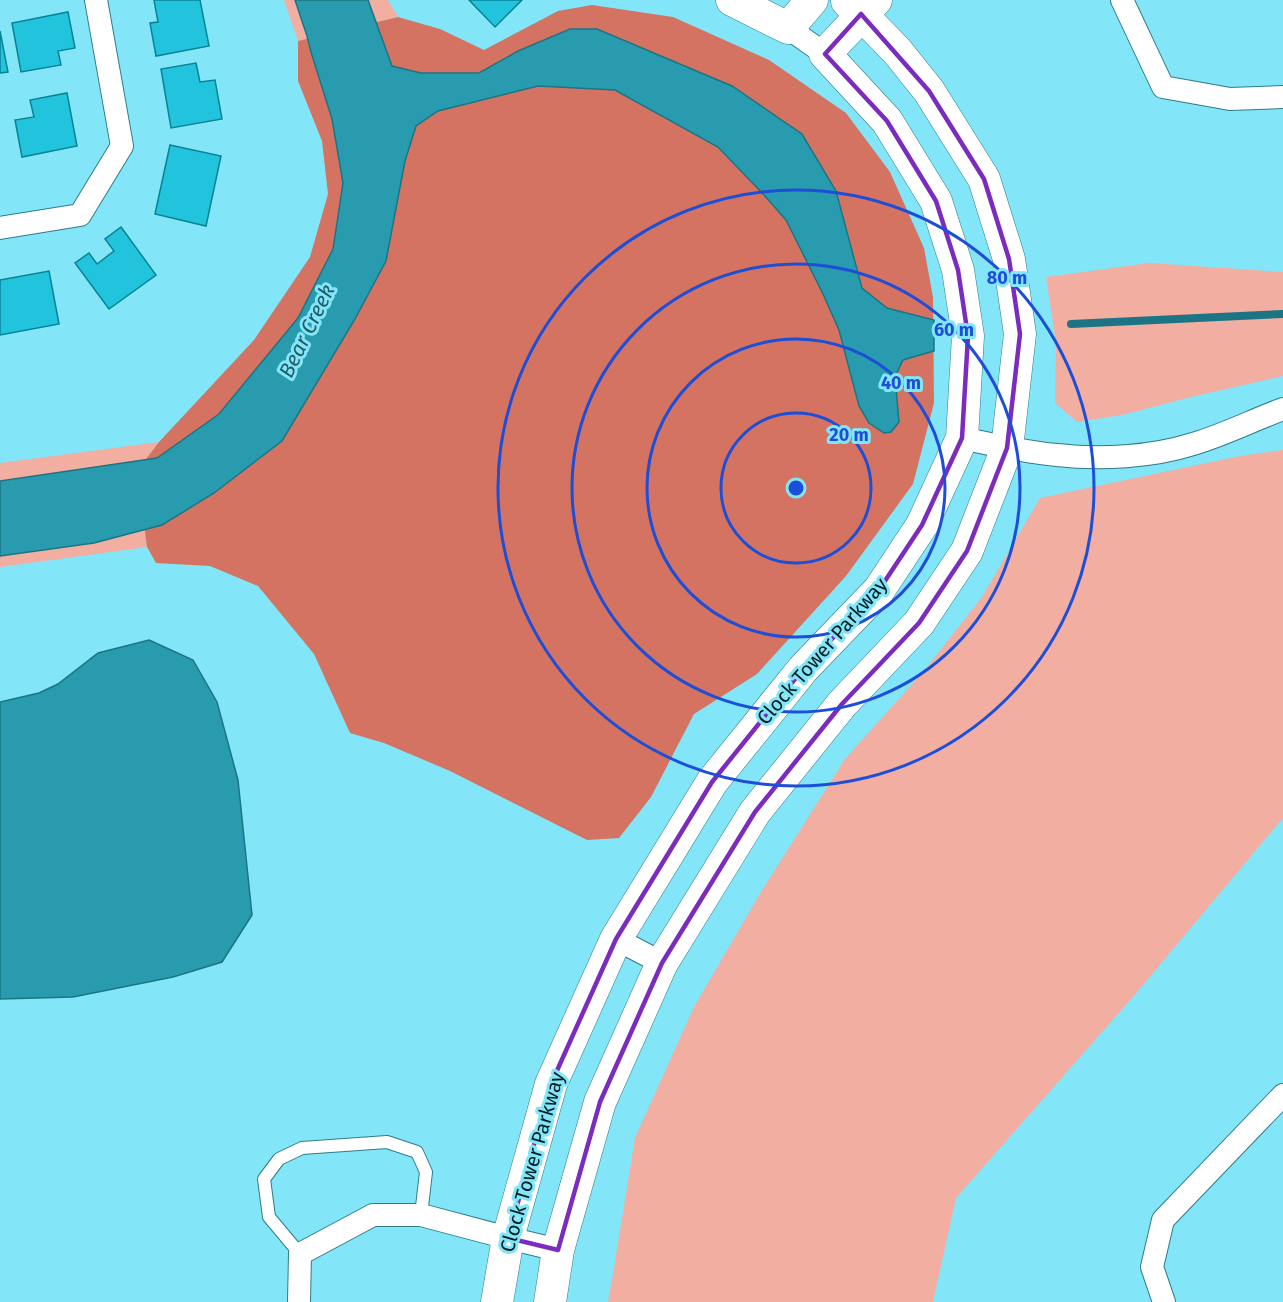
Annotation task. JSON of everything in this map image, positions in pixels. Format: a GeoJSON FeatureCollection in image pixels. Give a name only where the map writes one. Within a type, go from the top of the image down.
{"type":"FeatureCollection","features":[{"type":"Feature","properties":{"kind":"street"},"geometry":{"type":"LineString","coordinates":[[0,228],[80,215],[122,146],[96,0]]}},
{"type":"Feature","properties":{"kind":"street"},"geometry":{"type":"LineString","coordinates":[[550,1302],[558,1250],[600,1102],[662,963],[755,812],[842,704],[919,623],[967,550],[1007,448],[1020,334],[1009,259],[984,179],[929,91],[861,5],[825,54],[788,28],[732,0]]}},
{"type":"Feature","properties":{"kind":"street"},"geometry":{"type":"LineString","coordinates":[[788,28],[812,0]]}},
{"type":"Feature","properties":{"kind":"street"},"geometry":{"type":"LineString","coordinates":[[1122,0],[1163,87],[1230,99],[1283,97]]}},
{"type":"Feature","properties":{"kind":"street","name":"Clock Tower Parkway"},"geometry":{"type":"LineString","coordinates":[[497,1302],[508,1238],[551,1084],[616,939],[712,782],[803,669],[879,590],[922,525],[962,438],[968,336],[958,270],[936,201],[887,121],[825,54]]}},
{"type":"Feature","properties":{"kind":"street"},"geometry":{"type":"LineString","coordinates":[[962,438],[1057,456],[1161,452],[1192,444],[1283,409]]}},
{"type":"Feature","properties":{"kind":"street"},"geometry":{"type":"LineString","coordinates":[[616,939],[662,963]]}},
{"type":"Feature","properties":{"kind":"street"},"geometry":{"type":"LineString","coordinates":[[1164,1302],[1152,1267],[1163,1220],[1283,1095]]}},
{"type":"Feature","properties":{"kind":"street"},"geometry":{"type":"LineString","coordinates":[[299,1302],[300,1254],[373,1215],[421,1215],[558,1250]]}},
{"type":"Feature","properties":{"kind":"lane"},"geometry":{"type":"LineString","coordinates":[[300,1254],[269,1217],[264,1179],[279,1159],[302,1148],[387,1142],[417,1152],[426,1172],[421,1215]]}},
{"type":"Feature","properties":{"kind":"highlighted area"},"geometry":{"type":"Polygon","coordinates":[[[861,14],[929,91],[984,179],[1009,259],[1020,334],[1007,448],[967,551],[919,623],[842,704],[755,812],[662,963],[600,1102],[558,1250],[508,1238],[551,1084],[616,939],[712,782],[803,669],[879,590],[922,525],[962,438],[968,336],[958,270],[936,201],[887,121],[825,54],[861,14]]]}},
{"type":"Feature","properties":{"kind":"shaded area"},"geometry":{"type":"Polygon","coordinates":[[[284,0],[388,0],[398,17],[298,41],[284,0]]]}},
{"type":"Feature","properties":{"kind":"shaded area"},"geometry":{"type":"Polygon","coordinates":[[[592,5],[673,17],[769,60],[846,113],[890,172],[924,248],[933,297],[934,403],[913,484],[846,576],[757,674],[694,714],[651,797],[619,838],[587,840],[450,771],[384,743],[350,733],[314,654],[258,586],[210,566],[156,563],[147,547],[137,471],[159,442],[254,340],[310,257],[328,194],[322,141],[298,81],[298,41],[398,17],[440,29],[484,50],[558,11],[592,5]]]}},
{"type":"Feature","properties":{"kind":"shaded area"},"geometry":{"type":"Polygon","coordinates":[[[1149,263],[1283,272],[1283,376],[1122,415],[1077,422],[1055,403],[1056,343],[1046,277],[1149,263]]]}},
{"type":"Feature","properties":{"kind":"shaded area"},"geometry":{"type":"Polygon","coordinates":[[[159,442],[137,471],[147,547],[0,567],[0,463],[159,442]]]}},
{"type":"Feature","properties":{"kind":"shaded area"},"geometry":{"type":"Polygon","coordinates":[[[1283,450],[1283,818],[1132,998],[956,1198],[933,1302],[608,1302],[635,1138],[694,1007],[761,892],[845,759],[924,671],[982,597],[1040,498],[1240,456],[1283,450]]]}},
{"type":"Feature","properties":{"kind":"water","name":"Bear Creek"},"geometry":{"type":"Polygon","coordinates":[[[295,0],[368,0],[392,66],[421,73],[479,73],[518,51],[570,29],[597,29],[732,86],[802,134],[836,191],[862,288],[887,308],[934,320],[934,351],[903,360],[895,377],[899,422],[891,432],[884,433],[869,423],[859,406],[839,330],[786,220],[718,147],[615,90],[538,86],[438,111],[416,126],[405,161],[386,261],[355,319],[282,441],[214,493],[162,525],[94,543],[0,556],[0,481],[157,458],[219,414],[298,318],[333,249],[343,183],[332,119],[295,0]]]}},
{"type":"Feature","properties":{"kind":"water"},"geometry":{"type":"Polygon","coordinates":[[[149,640],[193,660],[217,702],[238,780],[252,915],[222,962],[173,977],[73,997],[0,999],[0,702],[39,693],[58,684],[98,653],[149,640]]]}},
{"type":"Feature","properties":{"kind":"building"},"geometry":{"type":"Polygon","coordinates":[[[154,0],[200,0],[209,46],[156,56],[150,23],[158,22],[154,0]]]}},
{"type":"Feature","properties":{"kind":"building"},"geometry":{"type":"Polygon","coordinates":[[[469,0],[522,0],[495,27],[469,0]]]}},
{"type":"Feature","properties":{"kind":"building"},"geometry":{"type":"Polygon","coordinates":[[[68,12],[75,48],[58,51],[61,65],[21,72],[12,23],[68,12]]]}},
{"type":"Feature","properties":{"kind":"building"},"geometry":{"type":"Polygon","coordinates":[[[0,31],[8,72],[0,73],[0,31]]]}},
{"type":"Feature","properties":{"kind":"building"},"geometry":{"type":"Polygon","coordinates":[[[196,63],[200,82],[215,80],[222,119],[171,128],[161,69],[196,63]]]}},
{"type":"Feature","properties":{"kind":"building"},"geometry":{"type":"Polygon","coordinates":[[[67,93],[77,146],[22,157],[15,120],[34,117],[30,100],[67,93]]]}},
{"type":"Feature","properties":{"kind":"building"},"geometry":{"type":"Polygon","coordinates":[[[170,145],[221,156],[206,226],[155,214],[170,145]]]}},
{"type":"Feature","properties":{"kind":"building"},"geometry":{"type":"Polygon","coordinates":[[[121,227],[156,275],[109,309],[75,263],[89,253],[97,264],[114,251],[105,239],[121,227]]]}},
{"type":"Feature","properties":{"kind":"building"},"geometry":{"type":"Polygon","coordinates":[[[49,271],[59,324],[0,335],[0,280],[49,271]]]}},
{"type":"Feature","properties":{"kind":"waterway"},"geometry":{"type":"LineString","coordinates":[[1071,324],[1283,314]]}}]}
